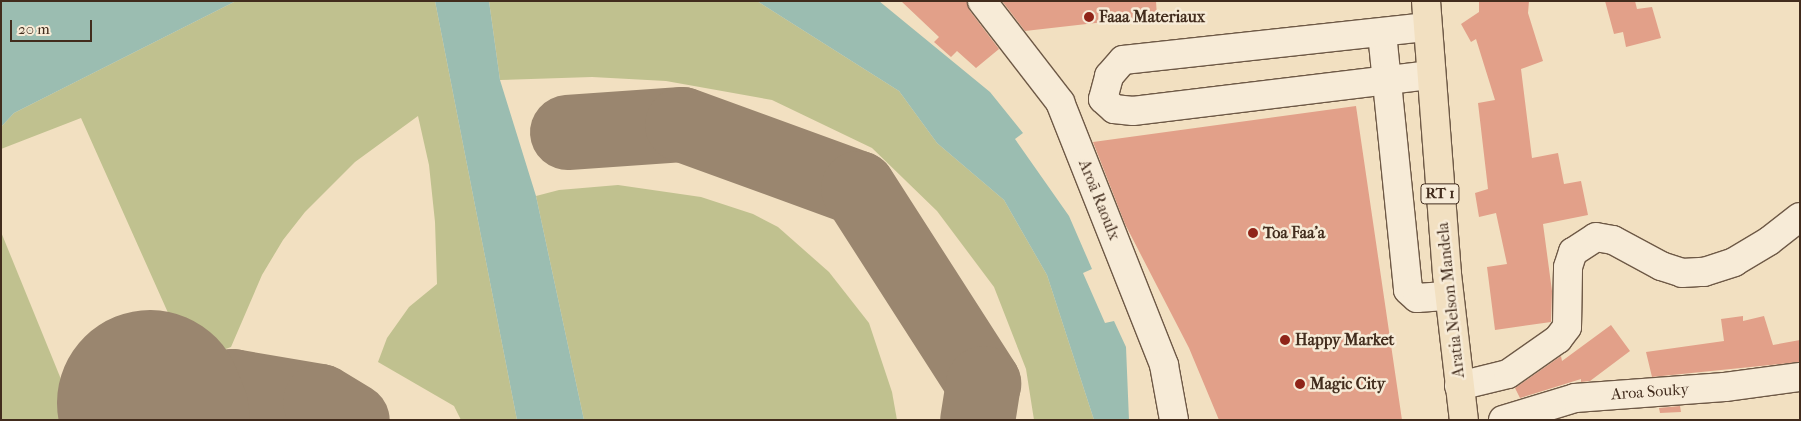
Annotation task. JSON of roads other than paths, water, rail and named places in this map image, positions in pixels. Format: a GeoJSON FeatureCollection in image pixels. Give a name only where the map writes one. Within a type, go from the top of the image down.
{"type":"FeatureCollection","features":[{"type":"Feature","properties":{"kind":"main road","name":"Aratia Nelson Mandela"},"geometry":{"type":"LineString","coordinates":[[1426,14],[1429,75],[1449,296],[1464,420]]}},
{"type":"Feature","properties":{"kind":"street","name":"Aroā Raoulx"},"geometry":{"type":"LineString","coordinates":[[982,1],[1060,102],[1164,365],[1174,420]]}},
{"type":"Feature","properties":{"kind":"street"},"geometry":{"type":"LineString","coordinates":[[1104,98],[1109,76],[1123,60],[1382,33],[1426,14]]}},
{"type":"Feature","properties":{"kind":"street"},"geometry":{"type":"LineString","coordinates":[[1382,33],[1408,290],[1416,298],[1449,296]]}},
{"type":"Feature","properties":{"kind":"street"},"geometry":{"type":"LineString","coordinates":[[1104,98],[1114,109],[1133,111],[1429,75]]}},
{"type":"Feature","properties":{"kind":"street"},"geometry":{"type":"LineString","coordinates":[[1060,102],[1104,98]]}},
{"type":"Feature","properties":{"kind":"street"},"geometry":{"type":"LineString","coordinates":[[1459,386],[1508,374],[1558,339],[1567,327],[1568,267],[1573,252],[1596,237],[1613,240],[1661,266],[1682,273],[1704,272],[1734,262],[1800,217]]}},
{"type":"Feature","properties":{"kind":"street","name":"Aroa Souky"},"geometry":{"type":"LineString","coordinates":[[1503,420],[1575,398],[1726,387],[1800,377]]}},
{"type":"Feature","properties":{"kind":"water"},"geometry":{"type":"Polygon","coordinates":[[[1,1],[236,1],[14,113],[1,127],[1,1]]]}},
{"type":"Feature","properties":{"kind":"water"},"geometry":{"type":"Polygon","coordinates":[[[435,1],[489,1],[500,80],[536,196],[584,420],[517,420],[435,1]]]}},
{"type":"Feature","properties":{"kind":"water"},"geometry":{"type":"Polygon","coordinates":[[[757,1],[879,1],[990,92],[1023,133],[1015,139],[1069,216],[1092,269],[1083,273],[1105,323],[1114,321],[1126,347],[1129,420],[1094,420],[1047,275],[1004,200],[937,143],[899,91],[757,1]]]}},
{"type":"Feature","properties":{"kind":"place","name":"Faaa Materiaux"},"geometry":{"type":"Point","coordinates":[1089,17]}},
{"type":"Feature","properties":{"kind":"place","name":"Toa Faa'a"},"geometry":{"type":"Point","coordinates":[1253,233]}},
{"type":"Feature","properties":{"kind":"place","name":"Happy Market"},"geometry":{"type":"Point","coordinates":[1285,340]}},
{"type":"Feature","properties":{"kind":"place","name":"Magic City"},"geometry":{"type":"Point","coordinates":[1300,384]}}]}
